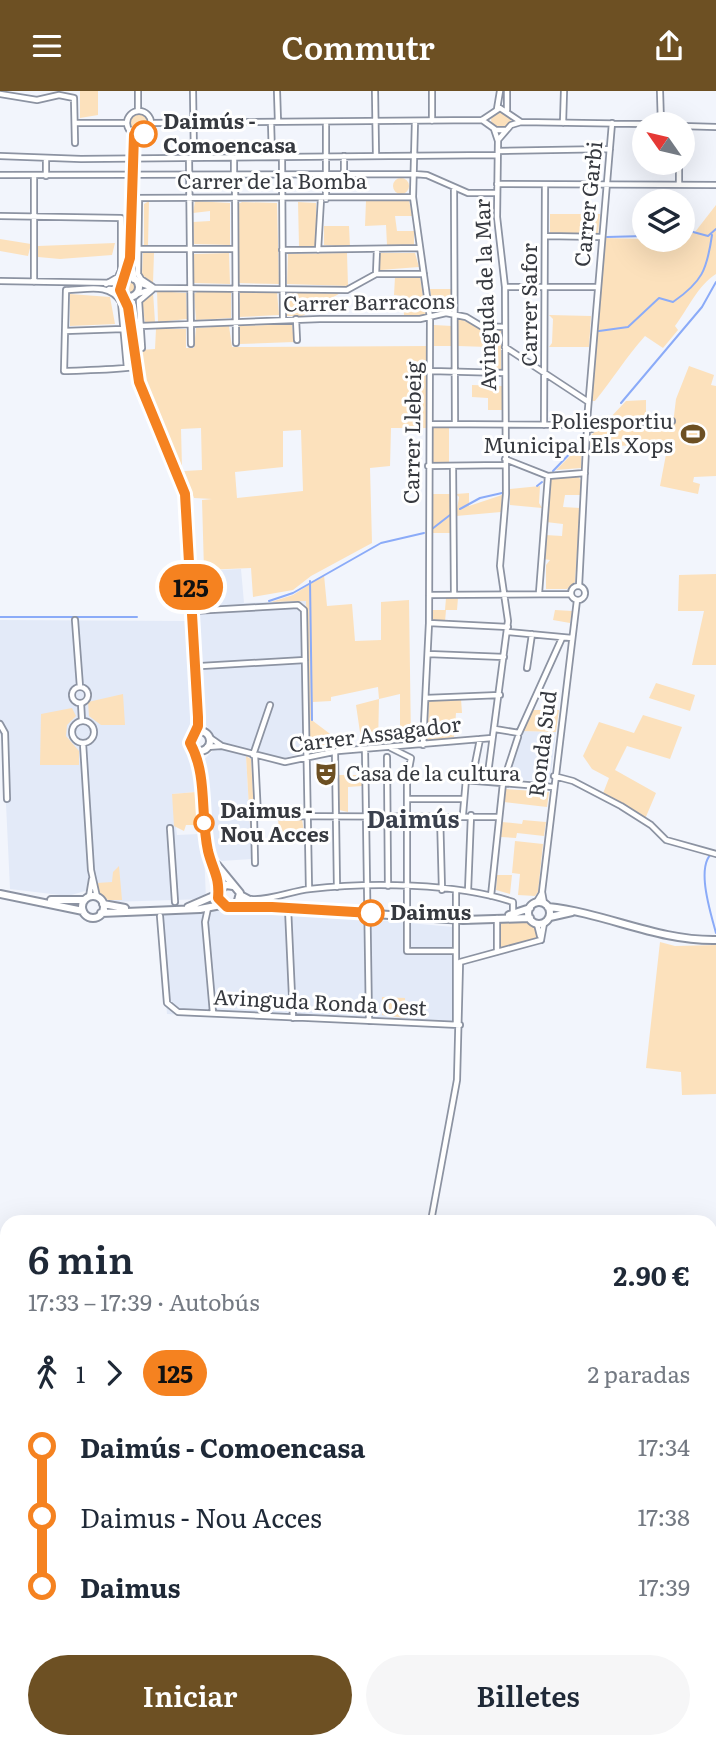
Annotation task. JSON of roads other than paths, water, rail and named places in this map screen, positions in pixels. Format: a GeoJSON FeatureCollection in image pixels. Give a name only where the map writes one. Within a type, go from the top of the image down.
{"type":"FeatureCollection","features":[{"type":"Feature","properties":{"kind":"main road"},"geometry":{"type":"LineString","coordinates":[[134,135],[130,258],[123,287],[130,318],[131,367],[185,494],[198,717],[196,731],[190,740],[200,767],[207,844],[221,905]]}},
{"type":"Feature","properties":{"kind":"main road"},"geometry":{"type":"LineString","coordinates":[[130,258],[136,281],[130,318]]}},
{"type":"Feature","properties":{"kind":"main road"},"geometry":{"type":"LineString","coordinates":[[123,287],[136,281]]}},
{"type":"Feature","properties":{"kind":"main road"},"geometry":{"type":"LineString","coordinates":[[123,287],[135,295]]}},
{"type":"Feature","properties":{"kind":"main road"},"geometry":{"type":"LineString","coordinates":[[198,717],[208,735],[200,767]]}},
{"type":"Feature","properties":{"kind":"main road"},"geometry":{"type":"LineString","coordinates":[[196,731],[208,735]]}},
{"type":"Feature","properties":{"kind":"main road"},"geometry":{"type":"LineString","coordinates":[[194,749],[206,748]]}},
{"type":"Feature","properties":{"kind":"main road"},"geometry":{"type":"LineString","coordinates":[[207,844],[222,873],[239,893],[257,904],[288,911],[366,913],[455,922],[500,917],[540,905],[603,916],[664,937],[715,940]]}},
{"type":"Feature","properties":{"kind":"main road"},"geometry":{"type":"LineString","coordinates":[[186,908],[233,886]]}},
{"type":"Feature","properties":{"kind":"main road"},"geometry":{"type":"LineString","coordinates":[[235,906],[239,893]]}},
{"type":"Feature","properties":{"kind":"main road"},"geometry":{"type":"LineString","coordinates":[[2,895],[90,898],[130,910]]}},
{"type":"Feature","properties":{"kind":"main road"},"geometry":{"type":"LineString","coordinates":[[2,895],[83,911],[90,917],[130,910],[186,908],[207,911],[221,905],[272,907]]}},
{"type":"Feature","properties":{"kind":"main road"},"geometry":{"type":"LineString","coordinates":[[83,911],[90,898]]}},
{"type":"Feature","properties":{"kind":"main road"},"geometry":{"type":"LineString","coordinates":[[102,913],[103,904]]}},
{"type":"Feature","properties":{"kind":"main road"},"geometry":{"type":"LineString","coordinates":[[530,918],[540,905]]}},
{"type":"Feature","properties":{"kind":"main road"},"geometry":{"type":"LineString","coordinates":[[540,905],[543,921]]}},
{"type":"Feature","properties":{"kind":"main road"},"geometry":{"type":"LineString","coordinates":[[500,917],[543,921],[577,911]]}},
{"type":"Feature","properties":{"kind":"street"},"geometry":{"type":"LineString","coordinates":[[138,91],[138,111]]}},
{"type":"Feature","properties":{"kind":"street"},"geometry":{"type":"LineString","coordinates":[[191,344],[189,177],[192,158],[193,91]]}},
{"type":"Feature","properties":{"kind":"street"},"geometry":{"type":"LineString","coordinates":[[277,91],[278,122]]}},
{"type":"Feature","properties":{"kind":"street"},"geometry":{"type":"LineString","coordinates":[[375,91],[376,155]]}},
{"type":"Feature","properties":{"kind":"street"},"geometry":{"type":"LineString","coordinates":[[432,91],[432,121]]}},
{"type":"Feature","properties":{"kind":"street"},"geometry":{"type":"LineString","coordinates":[[151,123],[482,120],[497,109],[500,91]]}},
{"type":"Feature","properties":{"kind":"street"},"geometry":{"type":"LineString","coordinates":[[507,91],[507,110],[521,122]]}},
{"type":"Feature","properties":{"kind":"street"},"geometry":{"type":"LineString","coordinates":[[563,123],[564,91]]}},
{"type":"Feature","properties":{"kind":"street"},"geometry":{"type":"LineString","coordinates":[[660,91],[661,112]]}},
{"type":"Feature","properties":{"kind":"street"},"geometry":{"type":"LineString","coordinates":[[0,95],[37,100],[59,96],[74,97],[75,143]]}},
{"type":"Feature","properties":{"kind":"street"},"geometry":{"type":"LineString","coordinates":[[497,109],[507,110]]}},
{"type":"Feature","properties":{"kind":"street"},"geometry":{"type":"LineString","coordinates":[[127,123],[134,135],[146,134],[151,123],[148,116],[138,111]]}},
{"type":"Feature","properties":{"kind":"street"},"geometry":{"type":"LineString","coordinates":[[127,123],[132,114],[138,111]]}},
{"type":"Feature","properties":{"kind":"street"},"geometry":{"type":"LineString","coordinates":[[491,115],[493,127]]}},
{"type":"Feature","properties":{"kind":"street"},"geometry":{"type":"LineString","coordinates":[[511,115],[511,125]]}},
{"type":"Feature","properties":{"kind":"street"},"geometry":{"type":"LineString","coordinates":[[482,120],[505,130]]}},
{"type":"Feature","properties":{"kind":"street","name":"Carrer Llebeig"},"geometry":{"type":"LineString","coordinates":[[415,121],[413,197],[430,318],[429,623],[424,745]]}},
{"type":"Feature","properties":{"kind":"street"},"geometry":{"type":"LineString","coordinates":[[271,122],[272,157]]}},
{"type":"Feature","properties":{"kind":"street"},"geometry":{"type":"LineString","coordinates":[[318,250],[327,176],[327,122]]}},
{"type":"Feature","properties":{"kind":"street"},"geometry":{"type":"LineString","coordinates":[[498,141],[511,125],[521,122],[632,124]]}},
{"type":"Feature","properties":{"kind":"street"},"geometry":{"type":"LineString","coordinates":[[75,123],[127,123]]}},
{"type":"Feature","properties":{"kind":"street","name":"Carrer Garbi"},"geometry":{"type":"LineString","coordinates":[[587,425],[606,183],[610,180],[612,123]]}},
{"type":"Feature","properties":{"kind":"street"},"geometry":{"type":"LineString","coordinates":[[695,126],[716,127]]}},
{"type":"Feature","properties":{"kind":"street","name":"Avinguda de la Mar"},"geometry":{"type":"LineString","coordinates":[[487,781],[508,629],[506,595],[500,566],[506,498],[505,287],[497,193],[498,141],[493,127]]}},
{"type":"Feature","properties":{"kind":"street"},"geometry":{"type":"LineString","coordinates":[[0,156],[234,158],[610,149]]}},
{"type":"Feature","properties":{"kind":"street"},"geometry":{"type":"LineString","coordinates":[[344,156],[344,176]]}},
{"type":"Feature","properties":{"kind":"street"},"geometry":{"type":"LineString","coordinates":[[282,157],[283,320]]}},
{"type":"Feature","properties":{"kind":"street"},"geometry":{"type":"LineString","coordinates":[[46,158],[46,176]]}},
{"type":"Feature","properties":{"kind":"street"},"geometry":{"type":"LineString","coordinates":[[234,158],[236,343]]}},
{"type":"Feature","properties":{"kind":"street"},"geometry":{"type":"LineString","coordinates":[[0,176],[283,177],[414,174],[427,175],[468,193],[497,193]]}},
{"type":"Feature","properties":{"kind":"street"},"geometry":{"type":"LineString","coordinates":[[679,175],[679,184]]}},
{"type":"Feature","properties":{"kind":"street"},"geometry":{"type":"LineString","coordinates":[[34,176],[34,282]]}},
{"type":"Feature","properties":{"kind":"street"},"geometry":{"type":"LineString","coordinates":[[497,184],[716,185]]}},
{"type":"Feature","properties":{"kind":"street","name":"Carrer Safor"},"geometry":{"type":"LineString","coordinates":[[544,425],[545,185]]}},
{"type":"Feature","properties":{"kind":"street"},"geometry":{"type":"LineString","coordinates":[[454,187],[455,424]]}},
{"type":"Feature","properties":{"kind":"street","name":"Carrer de la Bomba"},"geometry":{"type":"LineString","coordinates":[[131,198],[413,197]]}},
{"type":"Feature","properties":{"kind":"street"},"geometry":{"type":"LineString","coordinates":[[139,198],[140,278],[155,288]]}},
{"type":"Feature","properties":{"kind":"street"},"geometry":{"type":"LineString","coordinates":[[0,216],[121,218],[121,270],[118,277],[107,287]]}},
{"type":"Feature","properties":{"kind":"street"},"geometry":{"type":"LineString","coordinates":[[546,236],[601,237]]}},
{"type":"Feature","properties":{"kind":"street"},"geometry":{"type":"LineString","coordinates":[[282,250],[420,248]]}},
{"type":"Feature","properties":{"kind":"street"},"geometry":{"type":"LineString","coordinates":[[138,249],[235,249]]}},
{"type":"Feature","properties":{"kind":"street"},"geometry":{"type":"LineString","coordinates":[[376,274],[377,249]]}},
{"type":"Feature","properties":{"kind":"street"},"geometry":{"type":"LineString","coordinates":[[135,295],[155,288],[347,290],[376,274],[424,274]]}},
{"type":"Feature","properties":{"kind":"street"},"geometry":{"type":"LineString","coordinates":[[0,281],[65,282],[107,287],[121,302],[123,329],[131,367],[64,371],[66,290],[107,287],[123,287]]}},
{"type":"Feature","properties":{"kind":"street"},"geometry":{"type":"LineString","coordinates":[[136,281],[155,288]]}},
{"type":"Feature","properties":{"kind":"street"},"geometry":{"type":"LineString","coordinates":[[65,282],[93,288]]}},
{"type":"Feature","properties":{"kind":"street"},"geometry":{"type":"LineString","coordinates":[[505,287],[597,287]]}},
{"type":"Feature","properties":{"kind":"street"},"geometry":{"type":"LineString","coordinates":[[142,348],[139,301],[144,294],[155,288]]}},
{"type":"Feature","properties":{"kind":"street","name":"Carrer Barracons"},"geometry":{"type":"LineString","coordinates":[[130,318],[140,326],[430,318],[435,313],[456,314],[481,326],[504,327]]}},
{"type":"Feature","properties":{"kind":"street"},"geometry":{"type":"LineString","coordinates":[[296,320],[297,340]]}},
{"type":"Feature","properties":{"kind":"street"},"geometry":{"type":"LineString","coordinates":[[65,331],[123,329]]}},
{"type":"Feature","properties":{"kind":"street"},"geometry":{"type":"LineString","coordinates":[[505,347],[588,402]]}},
{"type":"Feature","properties":{"kind":"street"},"geometry":{"type":"LineString","coordinates":[[430,371],[505,373]]}},
{"type":"Feature","properties":{"kind":"street"},"geometry":{"type":"LineString","coordinates":[[430,424],[587,425],[593,428],[594,425],[672,421]]}},
{"type":"Feature","properties":{"kind":"street"},"geometry":{"type":"LineString","coordinates":[[571,594],[573,588],[579,586],[587,425]]}},
{"type":"Feature","properties":{"kind":"street"},"geometry":{"type":"LineString","coordinates":[[428,466],[505,462],[548,476],[585,473]]}},
{"type":"Feature","properties":{"kind":"street"},"geometry":{"type":"LineString","coordinates":[[453,465],[454,594]]}},
{"type":"Feature","properties":{"kind":"street"},"geometry":{"type":"LineString","coordinates":[[539,593],[548,476]]}},
{"type":"Feature","properties":{"kind":"street","name":"Ronda Sud"},"geometry":{"type":"LineString","coordinates":[[540,905],[577,600],[585,596],[579,586]]}},
{"type":"Feature","properties":{"kind":"street"},"geometry":{"type":"LineString","coordinates":[[429,595],[571,594],[577,600]]}},
{"type":"Feature","properties":{"kind":"street"},"geometry":{"type":"LineString","coordinates":[[192,611],[300,606],[304,610],[309,889]]}},
{"type":"Feature","properties":{"kind":"street"},"geometry":{"type":"LineString","coordinates":[[75,620],[80,687],[88,694],[81,703],[82,721]]}},
{"type":"Feature","properties":{"kind":"street"},"geometry":{"type":"LineString","coordinates":[[429,623],[508,629],[532,635],[572,638]]}},
{"type":"Feature","properties":{"kind":"street"},"geometry":{"type":"LineString","coordinates":[[527,668],[532,635]]}},
{"type":"Feature","properties":{"kind":"street"},"geometry":{"type":"LineString","coordinates":[[491,896],[503,783],[518,735],[562,638]]}},
{"type":"Feature","properties":{"kind":"street"},"geometry":{"type":"LineString","coordinates":[[428,654],[504,657]]}},
{"type":"Feature","properties":{"kind":"street"},"geometry":{"type":"LineString","coordinates":[[201,666],[305,660]]}},
{"type":"Feature","properties":{"kind":"street"},"geometry":{"type":"LineString","coordinates":[[80,687],[72,695],[74,700],[81,703]]}},
{"type":"Feature","properties":{"kind":"street"},"geometry":{"type":"LineString","coordinates":[[426,698],[500,695]]}},
{"type":"Feature","properties":{"kind":"street"},"geometry":{"type":"LineString","coordinates":[[258,816],[254,755],[270,705]]}},
{"type":"Feature","properties":{"kind":"street"},"geometry":{"type":"LineString","coordinates":[[83,743],[90,740],[94,731],[91,724],[82,721],[75,724],[72,734],[83,743],[92,878],[90,898]]}},
{"type":"Feature","properties":{"kind":"street"},"geometry":{"type":"LineString","coordinates":[[0,724],[5,733],[7,799]]}},
{"type":"Feature","properties":{"kind":"street"},"geometry":{"type":"LineString","coordinates":[[495,729],[518,735]]}},
{"type":"Feature","properties":{"kind":"street","name":"Carrer Assagador"},"geometry":{"type":"LineString","coordinates":[[208,735],[222,746],[285,762],[335,752],[424,745],[466,738],[492,738]]}},
{"type":"Feature","properties":{"kind":"street"},"geometry":{"type":"LineString","coordinates":[[463,814],[467,780],[480,739]]}},
{"type":"Feature","properties":{"kind":"street","name":"Carrer Assagador"},"geometry":{"type":"LineString","coordinates":[[206,748],[222,746]]}},
{"type":"Feature","properties":{"kind":"street"},"geometry":{"type":"LineString","coordinates":[[391,748],[411,757],[407,799],[407,951],[455,951]]}},
{"type":"Feature","properties":{"kind":"street"},"geometry":{"type":"LineString","coordinates":[[365,749],[369,1021]]}},
{"type":"Feature","properties":{"kind":"street"},"geometry":{"type":"LineString","coordinates":[[335,752],[337,887]]}},
{"type":"Feature","properties":{"kind":"street"},"geometry":{"type":"LineString","coordinates":[[387,757],[388,886]]}},
{"type":"Feature","properties":{"kind":"street"},"geometry":{"type":"LineString","coordinates":[[554,776],[584,787],[651,825],[666,841],[713,853]]}},
{"type":"Feature","properties":{"kind":"street"},"geometry":{"type":"LineString","coordinates":[[467,780],[553,787]]}},
{"type":"Feature","properties":{"kind":"street"},"geometry":{"type":"LineString","coordinates":[[407,799],[464,799]]}},
{"type":"Feature","properties":{"kind":"street"},"geometry":{"type":"LineString","coordinates":[[440,814],[442,890]]}},
{"type":"Feature","properties":{"kind":"street"},"geometry":{"type":"LineString","coordinates":[[255,863],[254,817],[258,816],[463,814],[499,817]]}},
{"type":"Feature","properties":{"kind":"street"},"geometry":{"type":"LineString","coordinates":[[468,891],[471,815]]}},
{"type":"Feature","properties":{"kind":"street"},"geometry":{"type":"LineString","coordinates":[[170,828],[175,902]]}},
{"type":"Feature","properties":{"kind":"street"},"geometry":{"type":"LineString","coordinates":[[239,893],[254,900],[309,889],[366,885],[456,890],[511,901],[516,906],[513,914]]}},
{"type":"Feature","properties":{"kind":"street"},"geometry":{"type":"LineString","coordinates":[[432,1215],[455,1095],[458,1025],[456,890]]}},
{"type":"Feature","properties":{"kind":"street"},"geometry":{"type":"LineString","coordinates":[[207,911],[205,924],[213,1013]]}},
{"type":"Feature","properties":{"kind":"street"},"geometry":{"type":"LineString","coordinates":[[288,911],[293,1018]]}},
{"type":"Feature","properties":{"kind":"street","name":"Avinguda Ronda Oest"},"geometry":{"type":"LineString","coordinates":[[160,916],[167,1003],[178,1012],[458,1025]]}},
{"type":"Feature","properties":{"kind":"street"},"geometry":{"type":"LineString","coordinates":[[497,952],[500,917]]}},
{"type":"Feature","properties":{"kind":"street"},"geometry":{"type":"LineString","coordinates":[[458,963],[541,940],[543,921]]}},
{"type":"Feature","properties":{"kind":"waterway"},"geometry":{"type":"LineString","coordinates":[[695,232],[708,236],[716,229]]}},
{"type":"Feature","properties":{"kind":"waterway"},"geometry":{"type":"LineString","coordinates":[[599,331],[628,327],[659,298],[673,302],[683,295],[702,274],[712,235]]}},
{"type":"Feature","properties":{"kind":"waterway"},"geometry":{"type":"LineString","coordinates":[[607,237],[632,236]]}},
{"type":"Feature","properties":{"kind":"waterway"},"geometry":{"type":"LineString","coordinates":[[621,403],[702,307],[716,282]]}},
{"type":"Feature","properties":{"kind":"waterway"},"geometry":{"type":"LineString","coordinates":[[553,471],[581,442]]}},
{"type":"Feature","properties":{"kind":"waterway"},"geometry":{"type":"LineString","coordinates":[[537,486],[542,482]]}},
{"type":"Feature","properties":{"kind":"waterway"},"geometry":{"type":"LineString","coordinates":[[460,509],[480,498],[502,493]]}},
{"type":"Feature","properties":{"kind":"waterway"},"geometry":{"type":"LineString","coordinates":[[432,529],[450,515]]}},
{"type":"Feature","properties":{"kind":"waterway"},"geometry":{"type":"LineString","coordinates":[[269,601],[293,593],[381,543],[424,533]]}},
{"type":"Feature","properties":{"kind":"waterway"},"geometry":{"type":"LineString","coordinates":[[310,581],[312,720]]}},
{"type":"Feature","properties":{"kind":"waterway"},"geometry":{"type":"LineString","coordinates":[[0,617],[137,617]]}},
{"type":"Feature","properties":{"kind":"waterway"},"geometry":{"type":"LineString","coordinates":[[716,851],[709,856],[705,876],[716,933]]}},
{"type":"Feature","properties":{"kind":"place","name":"Daimús - Comoencasa"},"geometry":{"type":"Point","coordinates":[144,134]}},
{"type":"Feature","properties":{"kind":"place","name":"Poliesportiu Municipal Els Xops"},"geometry":{"type":"Point","coordinates":[693,434]}},
{"type":"Feature","properties":{"kind":"place","name":"Casa de la cultura"},"geometry":{"type":"Point","coordinates":[326,774]}},
{"type":"Feature","properties":{"kind":"place","name":"Daimus - Nou Acces"},"geometry":{"type":"Point","coordinates":[204,823]}},
{"type":"Feature","properties":{"kind":"place","name":"Daimus"},"geometry":{"type":"Point","coordinates":[371,913]}},
{"type":"Feature","properties":{"kind":"district","name":"Daimús"},"geometry":{"type":"Point","coordinates":[413,820]}}]}
